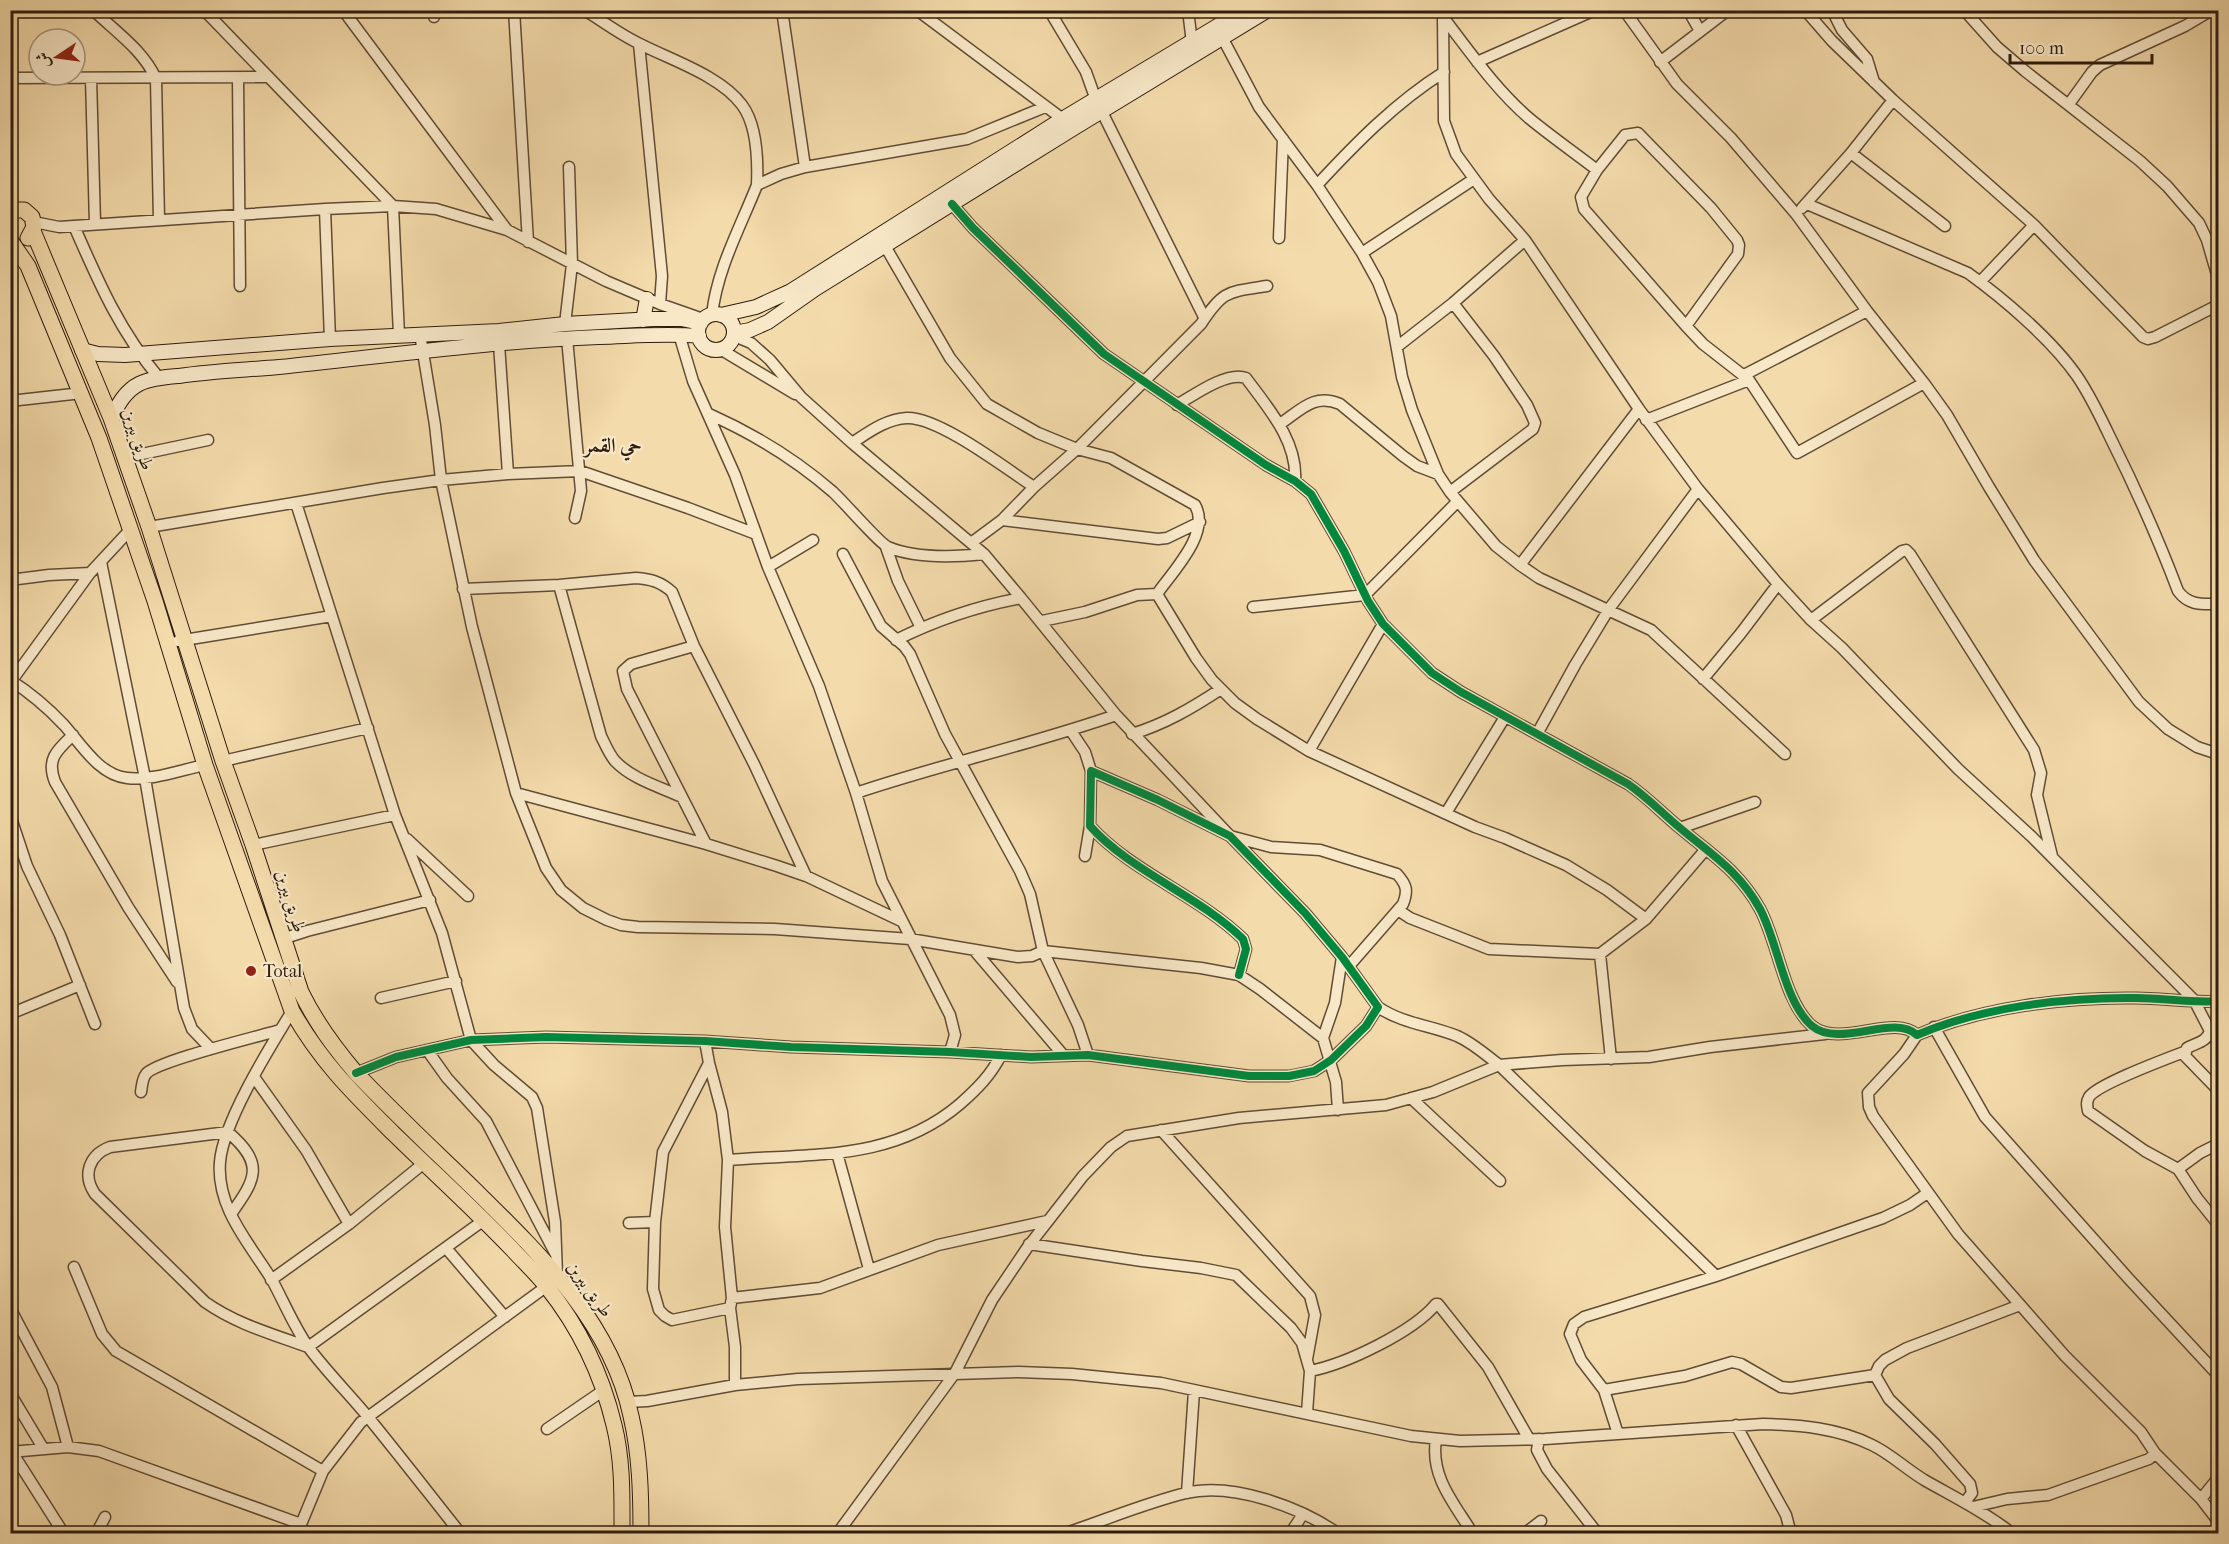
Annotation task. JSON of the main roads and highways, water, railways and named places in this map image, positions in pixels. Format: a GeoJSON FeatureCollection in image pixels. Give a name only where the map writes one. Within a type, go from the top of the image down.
{"type":"FeatureCollection","features":[{"type":"Feature","properties":{"kind":"main road"},"geometry":{"type":"LineString","coordinates":[[10,240],[24,241],[34,226],[28,212],[13,205]]}},
{"type":"Feature","properties":{"kind":"main road","name":"طريق بيرين"},"geometry":{"type":"LineString","coordinates":[[34,226],[111,418],[301,992],[328,1040],[356,1073],[557,1274],[601,1339],[630,1409],[641,1495],[641,1533]]}},
{"type":"Feature","properties":{"kind":"main road","name":"طريق بيرين"},"geometry":{"type":"LineString","coordinates":[[10,240],[28,266],[82,393],[168,644],[205,765],[292,1011],[309,1042],[328,1066],[484,1220],[547,1286],[580,1336],[604,1390],[614,1425],[620,1457],[622,1533]]}},
{"type":"Feature","properties":{"kind":"place","name":"Total"},"geometry":{"type":"Point","coordinates":[251,971]}},
{"type":"Feature","properties":{"kind":"district","name":"حي القمر"},"geometry":{"type":"Point","coordinates":[613,445]}}]}
